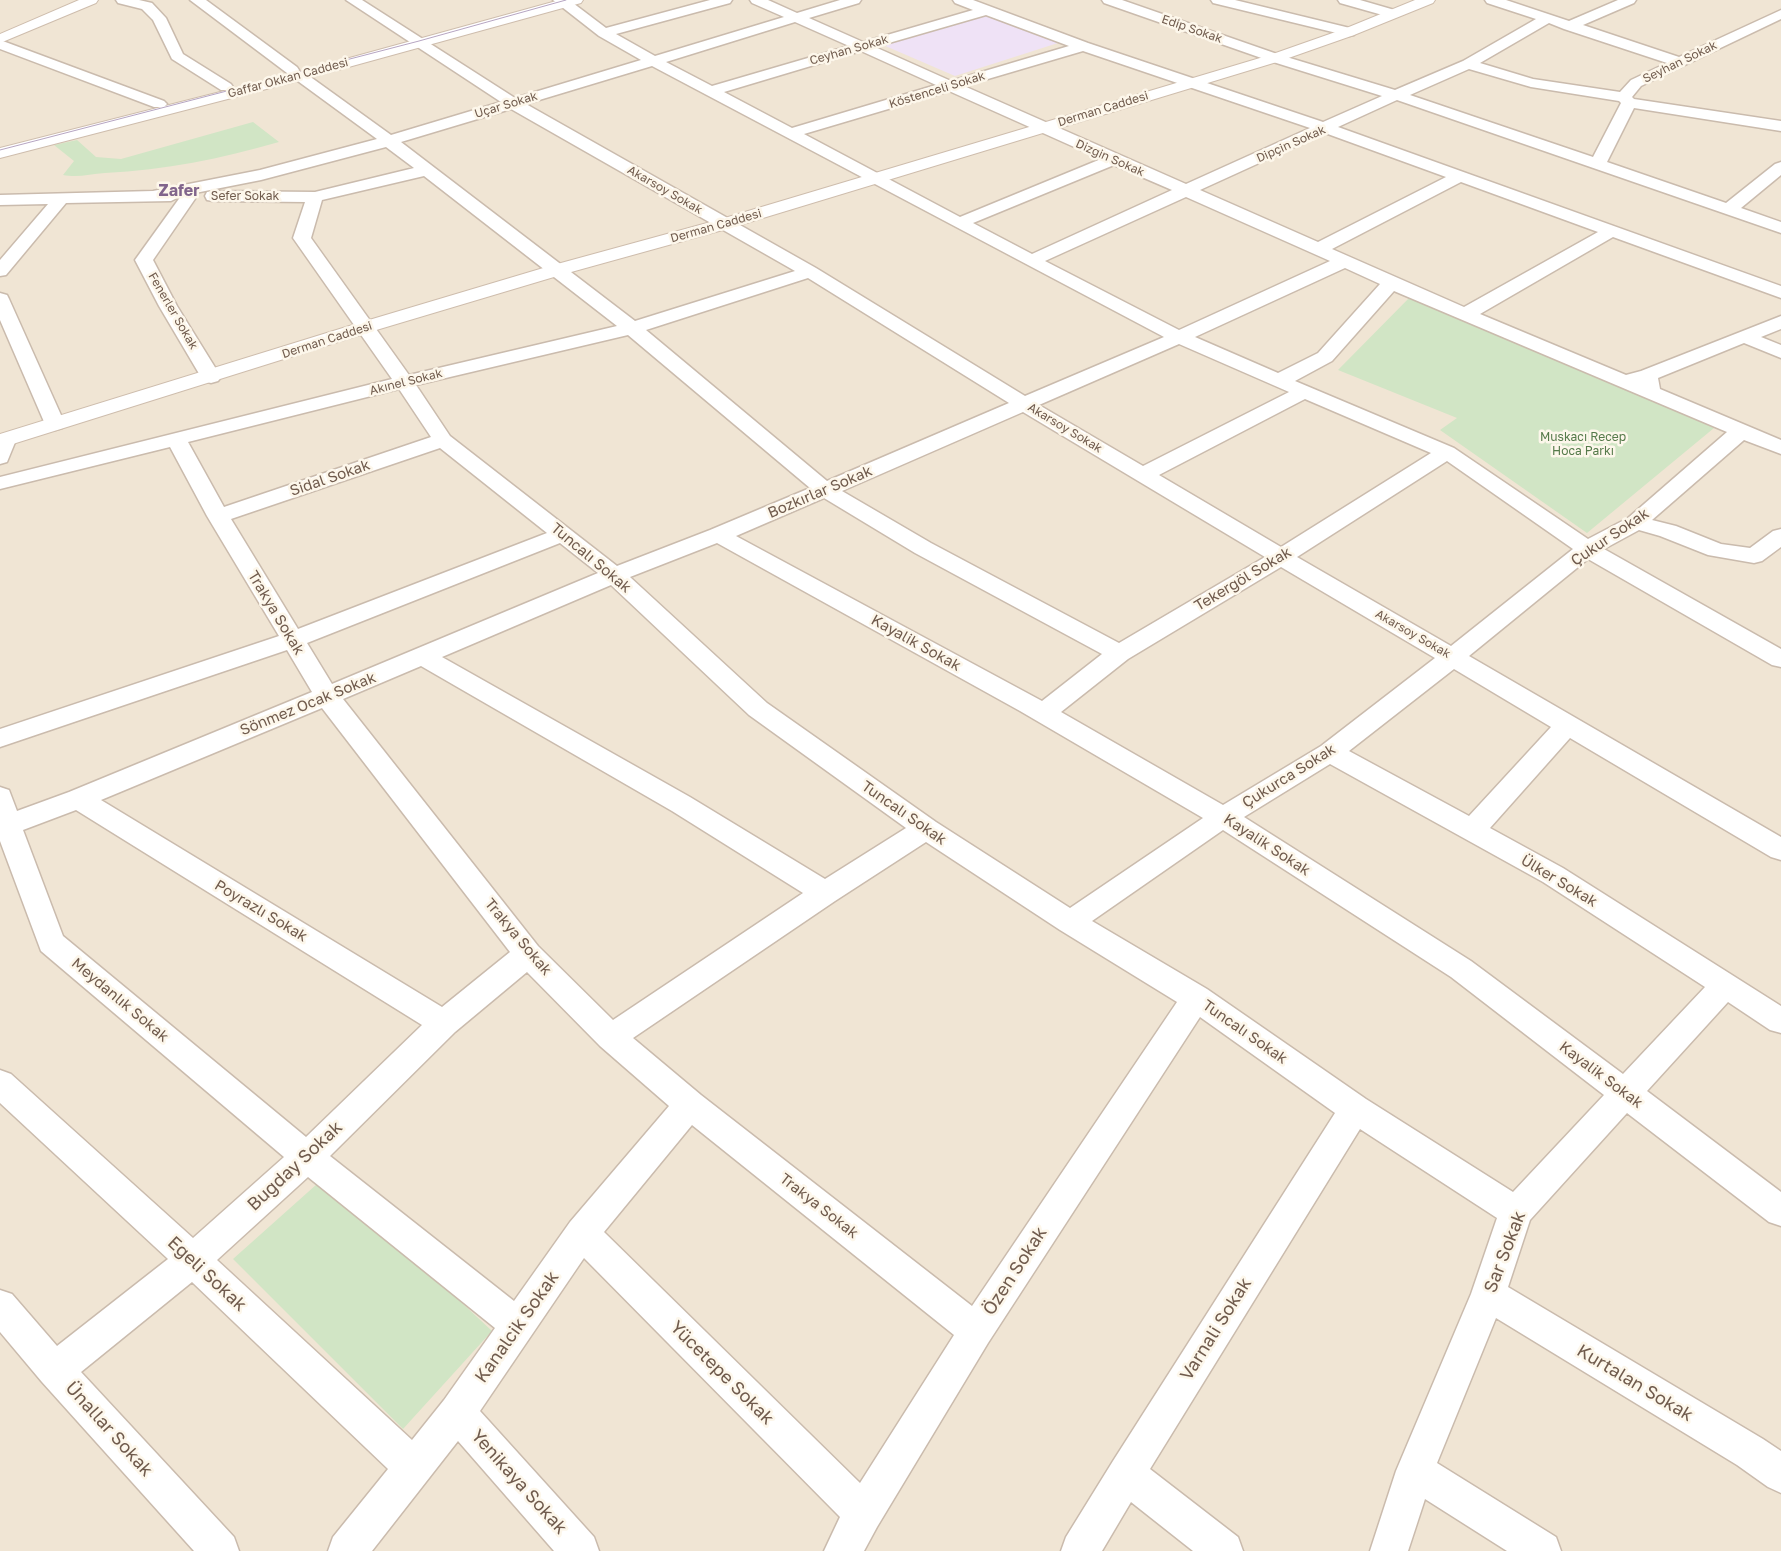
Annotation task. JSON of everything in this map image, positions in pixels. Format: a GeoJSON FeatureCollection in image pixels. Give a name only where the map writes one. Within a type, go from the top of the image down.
{"type":"FeatureCollection","features":[{"type":"Feature","properties":{"kind":"main road"},"geometry":{"type":"LineString","coordinates":[[0,39],[91,0]]}},
{"type":"Feature","properties":{"kind":"main road","name":"Derman Caddesi"},"geometry":{"type":"LineString","coordinates":[[2,446],[55,424],[211,377],[366,327],[557,270],[724,224],[1275,58],[1349,32],[1428,0]]}},
{"type":"Feature","properties":{"kind":"main road","name":"Gaffar Okkan Caddesi"},"geometry":{"type":"LineString","coordinates":[[0,153],[563,1]]}},
{"type":"Feature","properties":{"kind":"main road","name":"Gaffar Okkan Caddesi"},"geometry":{"type":"LineString","coordinates":[[0,144],[226,87],[296,73]]}},
{"type":"Feature","properties":{"kind":"street"},"geometry":{"type":"LineString","coordinates":[[123,0],[147,6],[158,18],[178,56],[195,69],[226,87]]}},
{"type":"Feature","properties":{"kind":"street"},"geometry":{"type":"LineString","coordinates":[[197,0],[389,141],[632,328],[825,490],[923,548],[1119,653]]}},
{"type":"Feature","properties":{"kind":"street","name":"Akarsoy Sokak"},"geometry":{"type":"LineString","coordinates":[[352,0],[418,40],[512,103],[810,272],[1142,475],[1781,850]]}},
{"type":"Feature","properties":{"kind":"street"},"geometry":{"type":"LineString","coordinates":[[604,33],[725,0]]}},
{"type":"Feature","properties":{"kind":"street","name":"Dizgin Sokak"},"geometry":{"type":"LineString","coordinates":[[757,0],[1464,315],[1624,381],[1649,383]]}},
{"type":"Feature","properties":{"kind":"street","name":"Uçar Sokak"},"geometry":{"type":"LineString","coordinates":[[155,196],[261,175],[389,141],[854,0]]}},
{"type":"Feature","properties":{"kind":"street"},"geometry":{"type":"LineString","coordinates":[[960,0],[1083,46],[1325,128],[1781,292]]}},
{"type":"Feature","properties":{"kind":"street","name":"Edip Sokak"},"geometry":{"type":"LineString","coordinates":[[1109,0],[1275,58],[1396,95],[1781,228]]}},
{"type":"Feature","properties":{"kind":"street"},"geometry":{"type":"LineString","coordinates":[[1218,0],[1349,32]]}},
{"type":"Feature","properties":{"kind":"street"},"geometry":{"type":"LineString","coordinates":[[1346,0],[1393,14]]}},
{"type":"Feature","properties":{"kind":"street"},"geometry":{"type":"LineString","coordinates":[[1492,0],[1680,62]]}},
{"type":"Feature","properties":{"kind":"street"},"geometry":{"type":"LineString","coordinates":[[1569,26],[1629,0]]}},
{"type":"Feature","properties":{"kind":"street"},"geometry":{"type":"LineString","coordinates":[[563,1],[604,33],[654,61],[959,223],[1180,337],[1447,452],[1587,549],[1781,659]]}},
{"type":"Feature","properties":{"kind":"street","name":"Ceyhan Sokak"},"geometry":{"type":"LineString","coordinates":[[711,91],[988,10]]}},
{"type":"Feature","properties":{"kind":"street","name":"Seyhan Sokak"},"geometry":{"type":"LineString","coordinates":[[1598,164],[1636,83],[1781,14]]}},
{"type":"Feature","properties":{"kind":"street","name":"Dipçin Sokak"},"geometry":{"type":"LineString","coordinates":[[1032,260],[1468,64],[1546,19]]}},
{"type":"Feature","properties":{"kind":"street"},"geometry":{"type":"LineString","coordinates":[[0,44],[159,104]]}},
{"type":"Feature","properties":{"kind":"street","name":"Köstenceli Sokak"},"geometry":{"type":"LineString","coordinates":[[791,133],[1083,46]]}},
{"type":"Feature","properties":{"kind":"street"},"geometry":{"type":"LineString","coordinates":[[1468,64],[1531,83],[1781,126]]}},
{"type":"Feature","properties":{"kind":"street"},"geometry":{"type":"LineString","coordinates":[[959,223],[1114,159]]}},
{"type":"Feature","properties":{"kind":"street"},"geometry":{"type":"LineString","coordinates":[[1729,209],[1781,167]]}},
{"type":"Feature","properties":{"kind":"street","name":"Sefer Sokak"},"geometry":{"type":"LineString","coordinates":[[0,200],[155,196],[315,197],[426,170]]}},
{"type":"Feature","properties":{"kind":"street"},"geometry":{"type":"LineString","coordinates":[[1318,249],[1459,177]]}},
{"type":"Feature","properties":{"kind":"street","name":"Fenerler Sokak"},"geometry":{"type":"LineString","coordinates":[[189,196],[144,260],[168,306],[211,377]]}},
{"type":"Feature","properties":{"kind":"street"},"geometry":{"type":"LineString","coordinates":[[315,197],[302,238],[366,327]]}},
{"type":"Feature","properties":{"kind":"street"},"geometry":{"type":"LineString","coordinates":[[0,271],[62,198]]}},
{"type":"Feature","properties":{"kind":"street"},"geometry":{"type":"LineString","coordinates":[[1464,315],[1610,232]]}},
{"type":"Feature","properties":{"kind":"street","name":"Bozkırlar Sokak"},"geometry":{"type":"LineString","coordinates":[[614,575],[718,535],[825,490],[1180,337],[1345,261]]}},
{"type":"Feature","properties":{"kind":"street","name":"Akınel Sokak"},"geometry":{"type":"LineString","coordinates":[[0,483],[404,382],[632,328],[810,272]]}},
{"type":"Feature","properties":{"kind":"street"},"geometry":{"type":"LineString","coordinates":[[1279,381],[1325,357],[1391,283]]}},
{"type":"Feature","properties":{"kind":"street"},"geometry":{"type":"LineString","coordinates":[[0,300],[55,424]]}},
{"type":"Feature","properties":{"kind":"street"},"geometry":{"type":"LineString","coordinates":[[1649,383],[1781,322]]}},
{"type":"Feature","properties":{"kind":"street","name":"Tuncalı Sokak"},"geometry":{"type":"LineString","coordinates":[[366,327],[442,440],[614,575],[758,709],[926,829],[1070,922],[1196,998],[1355,1109],[1516,1212]]}},
{"type":"Feature","properties":{"kind":"street"},"geometry":{"type":"LineString","coordinates":[[1745,337],[1781,352]]}},
{"type":"Feature","properties":{"kind":"street"},"geometry":{"type":"LineString","coordinates":[[0,352],[20,345]]}},
{"type":"Feature","properties":{"kind":"street"},"geometry":{"type":"LineString","coordinates":[[1649,383],[1740,432],[1781,448]]}},
{"type":"Feature","properties":{"kind":"street"},"geometry":{"type":"LineString","coordinates":[[1142,475],[1210,442],[1304,392]]}},
{"type":"Feature","properties":{"kind":"street","name":"Çukur Sokak"},"geometry":{"type":"LineString","coordinates":[[1454,657],[1587,549],[1636,523],[1740,432]]}},
{"type":"Feature","properties":{"kind":"street","name":"Trakya Sokak"},"geometry":{"type":"LineString","coordinates":[[176,439],[218,516],[328,696],[528,954],[611,1036],[690,1105],[976,1331]]}},
{"type":"Feature","properties":{"kind":"street","name":"Sidal Sokak"},"geometry":{"type":"LineString","coordinates":[[218,516],[442,440]]}},
{"type":"Feature","properties":{"kind":"street","name":"Tekergöl Sokak"},"geometry":{"type":"LineString","coordinates":[[1044,713],[1119,653],[1281,557],[1447,452]]}},
{"type":"Feature","properties":{"kind":"street"},"geometry":{"type":"LineString","coordinates":[[1636,523],[1668,531],[1716,550],[1754,556],[1781,536]]}},
{"type":"Feature","properties":{"kind":"street"},"geometry":{"type":"LineString","coordinates":[[0,738],[293,640],[564,534]]}},
{"type":"Feature","properties":{"kind":"street","name":"Kayalik Sokak"},"geometry":{"type":"LineString","coordinates":[[718,535],[1044,713],[1223,817],[1461,969],[1781,1211]]}},
{"type":"Feature","properties":{"kind":"street","name":"Sönmez Ocak Sokak"},"geometry":{"type":"LineString","coordinates":[[4,827],[78,799],[424,657],[614,575]]}},
{"type":"Feature","properties":{"kind":"street"},"geometry":{"type":"LineString","coordinates":[[424,657],[681,804],[825,893]]}},
{"type":"Feature","properties":{"kind":"street","name":"Çukurca Sokak"},"geometry":{"type":"LineString","coordinates":[[1070,922],[1223,817],[1330,752],[1454,657]]}},
{"type":"Feature","properties":{"kind":"street"},"geometry":{"type":"LineString","coordinates":[[1472,831],[1567,725]]}},
{"type":"Feature","properties":{"kind":"street","name":"Ülker Sokak"},"geometry":{"type":"LineString","coordinates":[[1330,752],[1553,876],[1726,984],[1781,1021]]}},
{"type":"Feature","properties":{"kind":"street","name":"Meydanlık Sokak"},"geometry":{"type":"LineString","coordinates":[[0,797],[4,827],[51,943],[307,1157],[518,1325]]}},
{"type":"Feature","properties":{"kind":"street","name":"Poyrazlı Sokak"},"geometry":{"type":"LineString","coordinates":[[78,799],[444,1023]]}},
{"type":"Feature","properties":{"kind":"street"},"geometry":{"type":"LineString","coordinates":[[611,1036],[825,893],[926,829]]}},
{"type":"Feature","properties":{"kind":"street","name":"Buğday Sokak"},"geometry":{"type":"LineString","coordinates":[[55,1370],[193,1260],[307,1157],[444,1023],[528,954]]}},
{"type":"Feature","properties":{"kind":"street","name":"Sar Sokak"},"geometry":{"type":"LineString","coordinates":[[1389,1551],[1415,1471],[1488,1294],[1516,1212],[1726,984]]}},
{"type":"Feature","properties":{"kind":"street","name":"Özen Sokak"},"geometry":{"type":"LineString","coordinates":[[843,1551],[863,1513],[976,1331],[1196,998]]}},
{"type":"Feature","properties":{"kind":"street","name":"Egeli Sokak"},"geometry":{"type":"LineString","coordinates":[[0,1083],[413,1466]]}},
{"type":"Feature","properties":{"kind":"street","name":"Kanalcik Sokak"},"geometry":{"type":"LineString","coordinates":[[347,1551],[457,1413],[582,1234],[690,1105]]}},
{"type":"Feature","properties":{"kind":"street","name":"Varnali Sokak"},"geometry":{"type":"LineString","coordinates":[[1080,1551],[1126,1474],[1355,1109]]}},
{"type":"Feature","properties":{"kind":"street","name":"Yücetepe Sokak"},"geometry":{"type":"LineString","coordinates":[[582,1234],[863,1513]]}},
{"type":"Feature","properties":{"kind":"street","name":"Kurtalan Sokak"},"geometry":{"type":"LineString","coordinates":[[1488,1294],[1750,1452],[1781,1474]]}},
{"type":"Feature","properties":{"kind":"street","name":"Ünallar Sokak"},"geometry":{"type":"LineString","coordinates":[[0,1306],[55,1370],[220,1551]]}},
{"type":"Feature","properties":{"kind":"street","name":"Yenikaya Sokak"},"geometry":{"type":"LineString","coordinates":[[457,1413],[580,1551]]}},
{"type":"Feature","properties":{"kind":"street"},"geometry":{"type":"LineString","coordinates":[[1415,1471],[1542,1551]]}},
{"type":"Feature","properties":{"kind":"street"},"geometry":{"type":"LineString","coordinates":[[1126,1474],[1224,1551]]}},
{"type":"Feature","properties":{"kind":"shaded area"},"geometry":{"type":"Polygon","coordinates":[[[0,0],[1781,0],[1781,1551],[0,1551],[0,0]]]}},
{"type":"Feature","properties":{"kind":"shaded area"},"geometry":{"type":"Polygon","coordinates":[[[987,15],[1058,43],[955,76],[883,45],[987,15]]]}},
{"type":"Feature","properties":{"kind":"green space"},"geometry":{"type":"Polygon","coordinates":[[[253,122],[279,142],[236,154],[150,169],[79,176],[63,175],[74,161],[54,145],[77,140],[96,157],[121,159],[253,122]]]}},
{"type":"Feature","properties":{"kind":"green space","name":"Muskacı Recep Hoca Parkı"},"geometry":{"type":"Polygon","coordinates":[[[1414,293],[1550,350],[1714,428],[1587,533],[1440,430],[1457,418],[1338,370],[1414,293]]]}},
{"type":"Feature","properties":{"kind":"green space"},"geometry":{"type":"Polygon","coordinates":[[[326,1176],[492,1331],[403,1429],[233,1259],[326,1176]]]}},
{"type":"Feature","properties":{"kind":"tram line"},"geometry":{"type":"LineString","coordinates":[[0,150],[419,41],[566,0]]}},
{"type":"Feature","properties":{"kind":"district","name":"Zafer"},"geometry":{"type":"Point","coordinates":[179,191]}}]}
